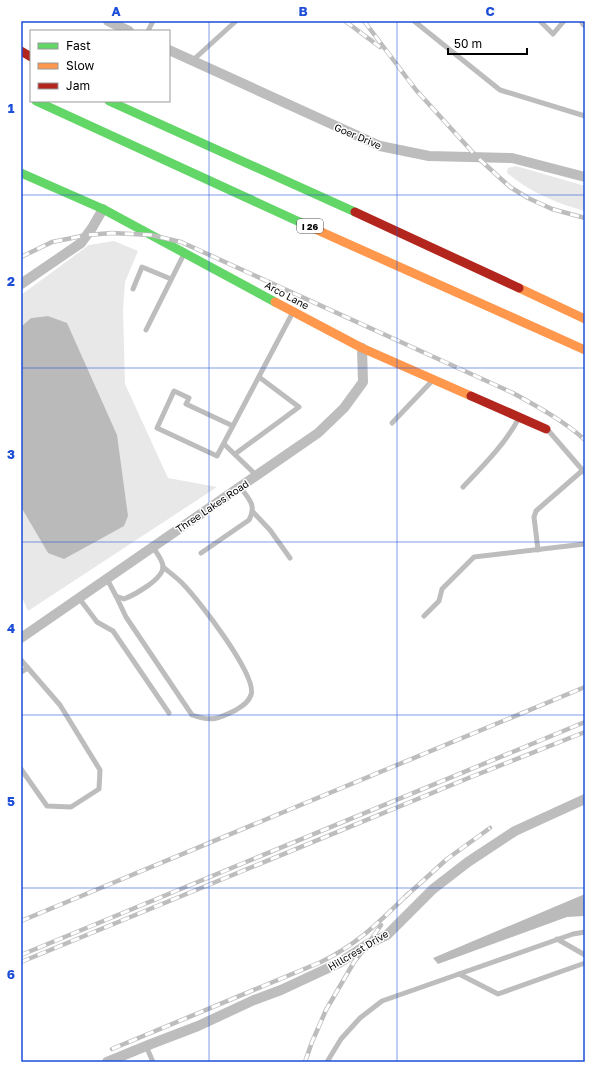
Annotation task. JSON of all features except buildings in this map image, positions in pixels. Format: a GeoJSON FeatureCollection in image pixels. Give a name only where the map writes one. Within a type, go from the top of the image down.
{"type":"FeatureCollection","features":[{"type":"Feature","properties":{"kind":"main road"},"geometry":{"type":"LineString","coordinates":[[21,51],[30,56]]}},
{"type":"Feature","properties":{"kind":"main road"},"geometry":{"type":"LineString","coordinates":[[21,60],[30,64]]}},
{"type":"Feature","properties":{"kind":"main road","name":"I 26"},"geometry":{"type":"LineString","coordinates":[[38,102],[379,258],[585,350]]}},
{"type":"Feature","properties":{"kind":"main road"},"geometry":{"type":"LineString","coordinates":[[111,102],[465,262],[585,319]]}},
{"type":"Feature","properties":{"kind":"main road"},"geometry":{"type":"LineString","coordinates":[[115,102],[134,112]]}},
{"type":"Feature","properties":{"kind":"main road","name":"Arco Lane"},"geometry":{"type":"LineString","coordinates":[[21,173],[103,209],[362,348],[546,429]]}},
{"type":"Feature","properties":{"kind":"street"},"geometry":{"type":"LineString","coordinates":[[108,21],[127,30]]}},
{"type":"Feature","properties":{"kind":"street","name":"Goer Drive"},"geometry":{"type":"LineString","coordinates":[[170,50],[380,146],[429,156],[512,158],[585,177]]}},
{"type":"Feature","properties":{"kind":"street"},"geometry":{"type":"LineString","coordinates":[[21,284],[81,243],[103,209]]}},
{"type":"Feature","properties":{"kind":"street","name":"Three Lakes Road"},"geometry":{"type":"LineString","coordinates":[[21,638],[318,433],[344,408],[363,382],[362,348]]}},
{"type":"Feature","properties":{"kind":"street","name":"Hillcrest Drive"},"geometry":{"type":"LineString","coordinates":[[107,1062],[198,1026],[339,963],[368,944],[386,935],[433,888],[468,862],[515,831],[585,799]]}},
{"type":"Feature","properties":{"kind":"lane"},"geometry":{"type":"LineString","coordinates":[[149,30],[154,21]]}},
{"type":"Feature","properties":{"kind":"lane"},"geometry":{"type":"LineString","coordinates":[[192,61],[236,21]]}},
{"type":"Feature","properties":{"kind":"lane"},"geometry":{"type":"LineString","coordinates":[[414,21],[500,90],[585,116]]}},
{"type":"Feature","properties":{"kind":"lane"},"geometry":{"type":"LineString","coordinates":[[540,21],[553,34],[564,21]]}},
{"type":"Feature","properties":{"kind":"lane"},"geometry":{"type":"LineString","coordinates":[[146,330],[184,253]]}},
{"type":"Feature","properties":{"kind":"lane"},"geometry":{"type":"LineString","coordinates":[[133,289],[142,267],[171,279]]}},
{"type":"Feature","properties":{"kind":"lane"},"geometry":{"type":"LineString","coordinates":[[234,426],[186,404],[189,398],[174,390],[157,428],[217,456],[234,426],[293,311]]}},
{"type":"Feature","properties":{"kind":"lane"},"geometry":{"type":"LineString","coordinates":[[235,454],[299,407],[259,377]]}},
{"type":"Feature","properties":{"kind":"lane"},"geometry":{"type":"LineString","coordinates":[[392,423],[434,379]]}},
{"type":"Feature","properties":{"kind":"lane"},"geometry":{"type":"LineString","coordinates":[[463,487],[499,449],[511,433],[519,417]]}},
{"type":"Feature","properties":{"kind":"lane"},"geometry":{"type":"LineString","coordinates":[[538,550],[534,517],[536,511],[584,471],[546,429]]}},
{"type":"Feature","properties":{"kind":"lane"},"geometry":{"type":"LineString","coordinates":[[224,444],[257,476]]}},
{"type":"Feature","properties":{"kind":"lane"},"geometry":{"type":"LineString","coordinates":[[240,486],[251,502],[253,512],[270,530],[290,558]]}},
{"type":"Feature","properties":{"kind":"lane"},"geometry":{"type":"LineString","coordinates":[[201,553],[249,520],[253,512]]}},
{"type":"Feature","properties":{"kind":"lane"},"geometry":{"type":"LineString","coordinates":[[424,616],[439,602],[442,589],[474,557],[585,544]]}},
{"type":"Feature","properties":{"kind":"lane"},"geometry":{"type":"LineString","coordinates":[[107,579],[126,617],[192,715],[202,718],[219,718],[244,705],[251,694],[249,679],[235,653],[196,598],[182,582],[163,567],[153,547]]}},
{"type":"Feature","properties":{"kind":"lane"},"geometry":{"type":"LineString","coordinates":[[116,596],[124,599],[133,596],[160,576],[163,567]]}},
{"type":"Feature","properties":{"kind":"lane"},"geometry":{"type":"LineString","coordinates":[[79,598],[97,622],[113,631],[169,713]]}},
{"type":"Feature","properties":{"kind":"lane"},"geometry":{"type":"LineString","coordinates":[[21,660],[60,705],[100,770],[99,789],[71,807],[46,806],[21,769]]}},
{"type":"Feature","properties":{"kind":"lane"},"geometry":{"type":"LineString","coordinates":[[21,672],[28,668]]}},
{"type":"Feature","properties":{"kind":"lane"},"geometry":{"type":"LineString","coordinates":[[327,1062],[341,1039],[360,1018],[382,1001],[557,939],[585,932]]}},
{"type":"Feature","properties":{"kind":"lane"},"geometry":{"type":"LineString","coordinates":[[557,939],[585,955]]}},
{"type":"Feature","properties":{"kind":"lane"},"geometry":{"type":"LineString","coordinates":[[459,974],[498,994],[585,963]]}},
{"type":"Feature","properties":{"kind":"lane"},"geometry":{"type":"LineString","coordinates":[[146,1046],[152,1062]]}},
{"type":"Feature","properties":{"kind":"shaded area"},"geometry":{"type":"Polygon","coordinates":[[[516,166],[585,186],[585,211],[554,201],[524,186],[507,173],[508,168],[516,166]]]}},
{"type":"Feature","properties":{"kind":"shaded area"},"geometry":{"type":"Polygon","coordinates":[[[114,241],[138,251],[125,282],[123,310],[125,384],[168,478],[217,487],[28,611],[21,595],[21,507],[48,553],[67,324],[48,316],[31,318],[21,327],[21,295],[89,245],[114,241]]]}},
{"type":"Feature","properties":{"kind":"shaded area"},"geometry":{"type":"Polygon","coordinates":[[[48,316],[67,323],[117,435],[128,516],[124,526],[64,559],[48,553],[21,507],[21,327],[31,318],[48,316]]]}},
{"type":"Feature","properties":{"kind":"shaded area"},"geometry":{"type":"Polygon","coordinates":[[[585,894],[585,916],[567,917],[438,964],[433,958],[585,894]]]}},
{"type":"Feature","properties":{"kind":"railway"},"geometry":{"type":"LineString","coordinates":[[345,21],[380,47]]}},
{"type":"Feature","properties":{"kind":"railway"},"geometry":{"type":"LineString","coordinates":[[364,21],[416,90],[477,157],[510,187],[528,198],[552,209],[585,218]]}},
{"type":"Feature","properties":{"kind":"railway"},"geometry":{"type":"LineString","coordinates":[[21,257],[52,242],[87,235],[112,233],[151,235],[181,242],[513,393],[560,420],[585,440]]}},
{"type":"Feature","properties":{"kind":"railway"},"geometry":{"type":"LineString","coordinates":[[21,921],[585,687]]}},
{"type":"Feature","properties":{"kind":"railway"},"geometry":{"type":"LineString","coordinates":[[21,955],[585,722]]}},
{"type":"Feature","properties":{"kind":"railway"},"geometry":{"type":"LineString","coordinates":[[21,962],[471,777],[585,732]]}},
{"type":"Feature","properties":{"kind":"railway"},"geometry":{"type":"LineString","coordinates":[[405,897],[447,859],[490,828]]}},
{"type":"Feature","properties":{"kind":"railway"},"geometry":{"type":"LineString","coordinates":[[112,1049],[321,962],[346,948],[368,932],[408,894]]}},
{"type":"Feature","properties":{"kind":"railway"},"geometry":{"type":"LineString","coordinates":[[305,1062],[326,1010],[354,962],[381,925]]}},
{"type":"Feature","properties":{"kind":"traffic: fast"},"geometry":{"type":"LineString","coordinates":[[38,102],[306,225]]}},
{"type":"Feature","properties":{"kind":"traffic: fast"},"geometry":{"type":"LineString","coordinates":[[111,102],[355,212]]}},
{"type":"Feature","properties":{"kind":"traffic: fast"},"geometry":{"type":"LineString","coordinates":[[21,173],[103,209],[275,302]]}},
{"type":"Feature","properties":{"kind":"traffic: slow"},"geometry":{"type":"LineString","coordinates":[[306,225],[585,350]]}},
{"type":"Feature","properties":{"kind":"traffic: slow"},"geometry":{"type":"LineString","coordinates":[[519,288],[585,319]]}},
{"type":"Feature","properties":{"kind":"traffic: slow"},"geometry":{"type":"LineString","coordinates":[[275,302],[362,348],[471,396]]}},
{"type":"Feature","properties":{"kind":"traffic: jam"},"geometry":{"type":"LineString","coordinates":[[21,51],[30,56]]}},
{"type":"Feature","properties":{"kind":"traffic: jam"},"geometry":{"type":"LineString","coordinates":[[355,212],[519,288]]}},
{"type":"Feature","properties":{"kind":"traffic: jam"},"geometry":{"type":"LineString","coordinates":[[471,396],[546,429]]}}]}
